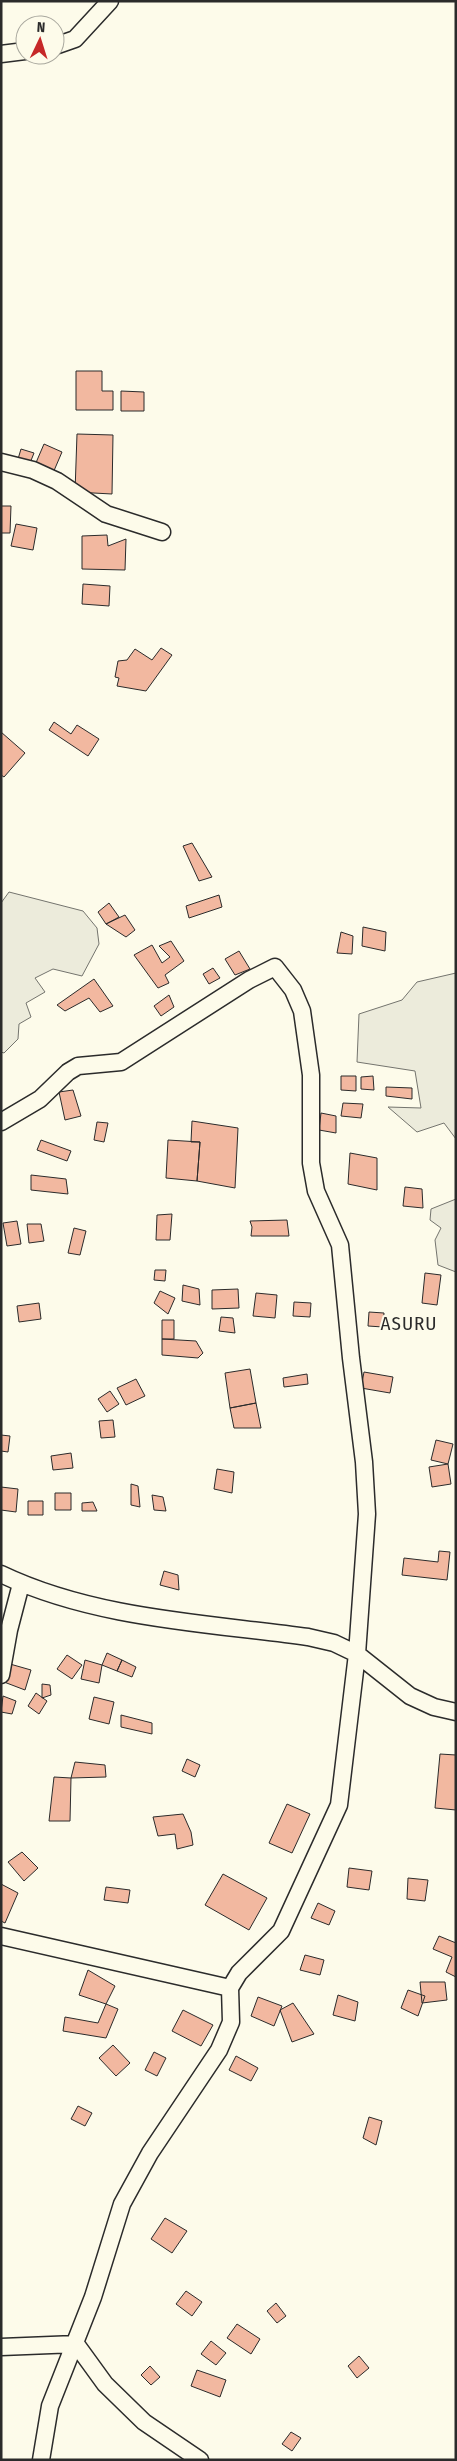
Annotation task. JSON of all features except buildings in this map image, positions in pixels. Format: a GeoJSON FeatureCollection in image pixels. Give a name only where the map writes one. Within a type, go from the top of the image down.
{"type":"FeatureCollection","features":[{"type":"Feature","properties":{"kind":"street"},"geometry":{"type":"LineString","coordinates":[[65,42],[75,39],[110,1]]}},
{"type":"Feature","properties":{"kind":"street"},"geometry":{"type":"LineString","coordinates":[[1,54],[15,52]]}},
{"type":"Feature","properties":{"kind":"street"},"geometry":{"type":"LineString","coordinates":[[1,462],[33,470],[56,482],[106,514],[162,532]]}},
{"type":"Feature","properties":{"kind":"street"},"geometry":{"type":"LineString","coordinates":[[1,1122],[40,1099],[68,1072],[78,1066],[121,1062],[250,980],[275,967],[293,990],[302,1011],[311,1075],[312,1162],[316,1191],[340,1245],[364,1462],[367,1514],[356,1654],[338,1805],[281,1931],[238,1974],[230,1988],[231,2022],[229,2031],[206,2072],[150,2153],[122,2204],[94,2297],[50,2406],[41,2460]]}},
{"type":"Feature","properties":{"kind":"street"},"geometry":{"type":"LineString","coordinates":[[1,1574],[21,1584],[64,1598],[136,1614],[308,1637],[334,1643],[356,1654],[410,1696],[434,1707],[456,1712]]}},
{"type":"Feature","properties":{"kind":"street"},"geometry":{"type":"LineString","coordinates":[[1,1675],[9,1630],[21,1584]]}},
{"type":"Feature","properties":{"kind":"street"},"geometry":{"type":"LineString","coordinates":[[1,1936],[230,1988]]}},
{"type":"Feature","properties":{"kind":"street"},"geometry":{"type":"LineString","coordinates":[[1,2346],[76,2344]]}},
{"type":"Feature","properties":{"kind":"street"},"geometry":{"type":"LineString","coordinates":[[76,2344],[105,2384],[144,2422],[200,2460]]}},
{"type":"Feature","properties":{"kind":"shaded area"},"geometry":{"type":"Polygon","coordinates":[[[9,892],[83,911],[97,928],[99,944],[82,976],[53,969],[35,978],[45,992],[26,1003],[31,1017],[19,1024],[18,1039],[4,1053],[1,1052],[1,903],[9,892]]]}},
{"type":"Feature","properties":{"kind":"shaded area"},"geometry":{"type":"Polygon","coordinates":[[[456,973],[456,1139],[444,1123],[417,1132],[388,1107],[421,1108],[415,1071],[357,1062],[359,1014],[402,1000],[417,982],[456,973]]]}},
{"type":"Feature","properties":{"kind":"shaded area"},"geometry":{"type":"Polygon","coordinates":[[[456,1199],[456,1272],[438,1265],[435,1240],[441,1228],[430,1220],[431,1209],[456,1199]]]}},
{"type":"Feature","properties":{"kind":"district","name":"ASURU"},"geometry":{"type":"Point","coordinates":[409,1323]}}]}
